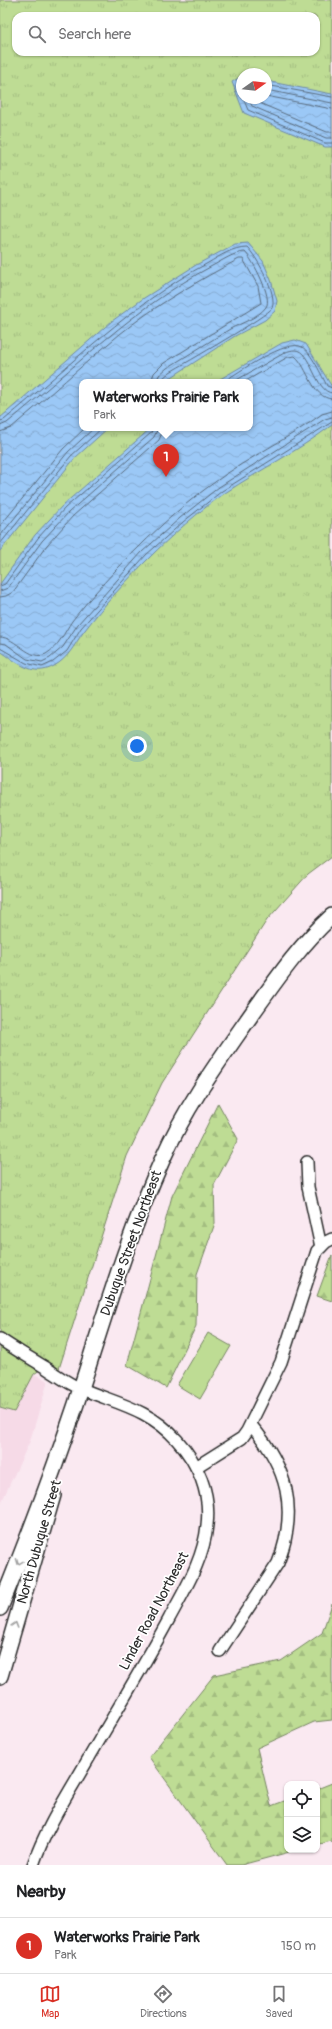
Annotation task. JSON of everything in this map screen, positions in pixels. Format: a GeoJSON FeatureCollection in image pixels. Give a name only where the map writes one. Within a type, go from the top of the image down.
{"type":"FeatureCollection","features":[{"type":"Feature","properties":{"kind":"main road","name":"Dubuque Street Northeast"},"geometry":{"type":"LineString","coordinates":[[0,1608],[40,1508],[81,1389],[111,1292],[146,1196],[163,1156],[188,1108],[213,1068],[296,953],[332,916]]}},
{"type":"Feature","properties":{"kind":"main road","name":"North Dubuque Street"},"geometry":{"type":"LineString","coordinates":[[0,1676],[50,1509],[75,1407]]}},
{"type":"Feature","properties":{"kind":"street"},"geometry":{"type":"LineString","coordinates":[[307,1162],[308,1187],[321,1247]]}},
{"type":"Feature","properties":{"kind":"street"},"geometry":{"type":"LineString","coordinates":[[196,1467],[242,1438],[250,1425],[281,1362],[317,1251],[332,1239]]}},
{"type":"Feature","properties":{"kind":"street","name":"Linder Road Northeast"},"geometry":{"type":"LineString","coordinates":[[0,1339],[81,1389],[131,1406],[156,1421],[178,1440],[196,1467],[206,1493],[208,1506],[208,1524],[202,1552],[189,1581],[159,1638],[61,1805],[42,1842],[33,1865]]}},
{"type":"Feature","properties":{"kind":"street"},"geometry":{"type":"LineString","coordinates":[[220,1651],[278,1563],[283,1551],[288,1527],[287,1497],[276,1461],[266,1444],[250,1425]]}},
{"type":"Feature","properties":{"kind":"shaded area"},"geometry":{"type":"Polygon","coordinates":[[[34,1374],[48,1381],[30,1441],[0,1505],[0,1408],[14,1412],[34,1374]]]}},
{"type":"Feature","properties":{"kind":"green space"},"geometry":{"type":"Polygon","coordinates":[[[0,0],[332,0],[332,856],[308,874],[267,920],[162,1083],[127,1156],[57,1375],[44,1367],[34,1374],[14,1412],[0,1408],[0,0]]]}},
{"type":"Feature","properties":{"kind":"green space"},"geometry":{"type":"Polygon","coordinates":[[[218,1103],[238,1139],[214,1185],[215,1223],[197,1274],[196,1326],[166,1388],[127,1365],[172,1196],[218,1103]]]}},
{"type":"Feature","properties":{"kind":"green space"},"geometry":{"type":"Polygon","coordinates":[[[332,1255],[332,1301],[317,1296],[332,1255]]]}},
{"type":"Feature","properties":{"kind":"green space"},"geometry":{"type":"Polygon","coordinates":[[[208,1333],[231,1346],[200,1399],[177,1385],[208,1333]]]}},
{"type":"Feature","properties":{"kind":"green space"},"geometry":{"type":"Polygon","coordinates":[[[332,1604],[332,1720],[314,1722],[257,1748],[271,1806],[284,1801],[284,1853],[286,1853],[241,1865],[227,1865],[149,1757],[214,1675],[281,1661],[322,1633],[332,1604]]]}},
{"type":"Feature","properties":{"kind":"green space"},"geometry":{"type":"Polygon","coordinates":[[[332,1783],[332,1843],[331,1841],[320,1844],[320,1788],[332,1783]]]}},
{"type":"Feature","properties":{"kind":"water"},"geometry":{"type":"Polygon","coordinates":[[[236,80],[236,92],[232,82],[236,80]]]}},
{"type":"Feature","properties":{"kind":"water"},"geometry":{"type":"Polygon","coordinates":[[[272,82],[332,94],[332,147],[325,147],[244,113],[241,104],[272,104],[272,82]]]}},
{"type":"Feature","properties":{"kind":"water"},"geometry":{"type":"Polygon","coordinates":[[[248,243],[263,261],[271,280],[277,301],[275,311],[265,320],[235,336],[169,379],[79,379],[79,431],[105,431],[75,458],[0,551],[0,418],[112,321],[144,298],[196,265],[235,244],[248,243]]]}},
{"type":"Feature","properties":{"kind":"water"},"geometry":{"type":"Polygon","coordinates":[[[295,340],[306,344],[332,387],[332,425],[306,443],[225,493],[186,524],[132,575],[92,621],[68,655],[59,663],[46,669],[32,669],[19,664],[0,651],[0,584],[35,535],[63,505],[148,431],[253,431],[253,379],[220,379],[282,343],[295,340]]]}},
{"type":"Feature","properties":{"kind":"place","name":"Waterworks Prairie Park"},"geometry":{"type":"Point","coordinates":[166,477]}}]}
